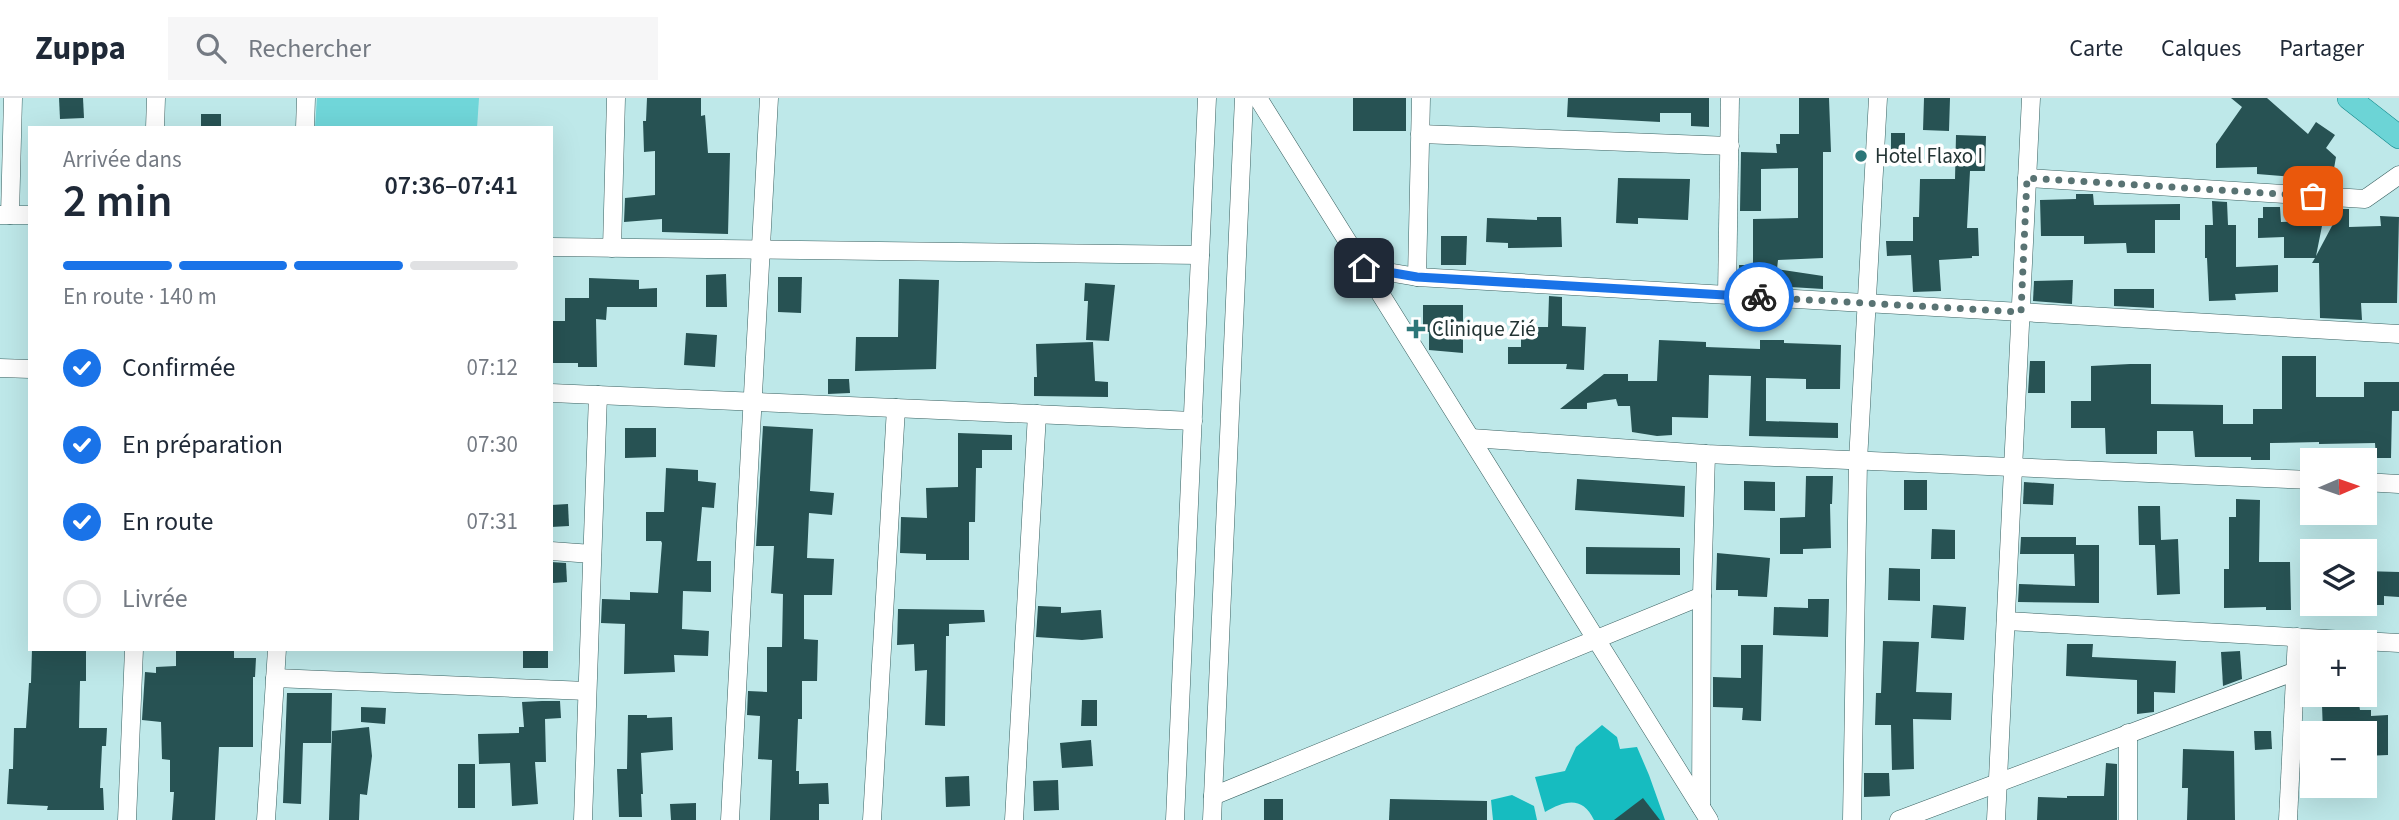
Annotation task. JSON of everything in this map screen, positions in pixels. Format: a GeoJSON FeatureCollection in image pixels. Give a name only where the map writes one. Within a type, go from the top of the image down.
{"type":"FeatureCollection","features":[{"type":"Feature","properties":{"kind":"main road"},"geometry":{"type":"LineString","coordinates":[[2349,98],[2399,137]]}},
{"type":"Feature","properties":{"kind":"street"},"geometry":{"type":"LineString","coordinates":[[13,98],[5,215],[28,215]]}},
{"type":"Feature","properties":{"kind":"street"},"geometry":{"type":"LineString","coordinates":[[155,126],[156,98]]}},
{"type":"Feature","properties":{"kind":"street"},"geometry":{"type":"LineString","coordinates":[[305,126],[306,98]]}},
{"type":"Feature","properties":{"kind":"street"},"geometry":{"type":"LineString","coordinates":[[612,248],[615,98]]}},
{"type":"Feature","properties":{"kind":"street"},"geometry":{"type":"LineString","coordinates":[[730,820],[769,98]]}},
{"type":"Feature","properties":{"kind":"street"},"geometry":{"type":"LineString","coordinates":[[1175,820],[1207,98]]}},
{"type":"Feature","properties":{"kind":"street"},"geometry":{"type":"LineString","coordinates":[[1212,820],[1244,98]]}},
{"type":"Feature","properties":{"kind":"street"},"geometry":{"type":"LineString","coordinates":[[1258,98],[1705,814]]}},
{"type":"Feature","properties":{"kind":"street"},"geometry":{"type":"LineString","coordinates":[[1417,277],[1421,98]]}},
{"type":"Feature","properties":{"kind":"street"},"geometry":{"type":"LineString","coordinates":[[1727,295],[1730,98]]}},
{"type":"Feature","properties":{"kind":"street"},"geometry":{"type":"LineString","coordinates":[[1852,820],[1858,461],[1878,98]]}},
{"type":"Feature","properties":{"kind":"street"},"geometry":{"type":"LineString","coordinates":[[1996,820],[2031,98]]}},
{"type":"Feature","properties":{"kind":"street"},"geometry":{"type":"LineString","coordinates":[[1420,134],[1730,146]]}},
{"type":"Feature","properties":{"kind":"street"},"geometry":{"type":"LineString","coordinates":[[2027,178],[2365,199],[2399,174]]}},
{"type":"Feature","properties":{"kind":"street"},"geometry":{"type":"LineString","coordinates":[[553,247],[1200,255]]}},
{"type":"Feature","properties":{"kind":"street"},"geometry":{"type":"LineString","coordinates":[[1364,268],[1417,277],[2399,334]]}},
{"type":"Feature","properties":{"kind":"street"},"geometry":{"type":"LineString","coordinates":[[0,368],[28,369]]}},
{"type":"Feature","properties":{"kind":"street"},"geometry":{"type":"LineString","coordinates":[[553,393],[1193,421]]}},
{"type":"Feature","properties":{"kind":"street"},"geometry":{"type":"LineString","coordinates":[[583,820],[598,395]]}},
{"type":"Feature","properties":{"kind":"street"},"geometry":{"type":"LineString","coordinates":[[872,820],[897,408]]}},
{"type":"Feature","properties":{"kind":"street"},"geometry":{"type":"LineString","coordinates":[[1014,820],[1037,414]]}},
{"type":"Feature","properties":{"kind":"street"},"geometry":{"type":"LineString","coordinates":[[1471,438],[1706,454],[2300,479]]}},
{"type":"Feature","properties":{"kind":"street"},"geometry":{"type":"LineString","coordinates":[[1705,814],[1702,596],[1706,454]]}},
{"type":"Feature","properties":{"kind":"street"},"geometry":{"type":"LineString","coordinates":[[2377,483],[2399,484]]}},
{"type":"Feature","properties":{"kind":"street"},"geometry":{"type":"LineString","coordinates":[[553,551],[592,554]]}},
{"type":"Feature","properties":{"kind":"street"},"geometry":{"type":"LineString","coordinates":[[1213,796],[1702,596]]}},
{"type":"Feature","properties":{"kind":"street"},"geometry":{"type":"LineString","coordinates":[[2006,621],[2300,637]]}},
{"type":"Feature","properties":{"kind":"street"},"geometry":{"type":"LineString","coordinates":[[2297,637],[2300,652]]}},
{"type":"Feature","properties":{"kind":"street"},"geometry":{"type":"LineString","coordinates":[[2377,642],[2399,643]]}},
{"type":"Feature","properties":{"kind":"street"},"geometry":{"type":"LineString","coordinates":[[127,820],[134,651]]}},
{"type":"Feature","properties":{"kind":"street"},"geometry":{"type":"LineString","coordinates":[[266,820],[277,651]]}},
{"type":"Feature","properties":{"kind":"street"},"geometry":{"type":"LineString","coordinates":[[1899,820],[2300,669]]}},
{"type":"Feature","properties":{"kind":"street"},"geometry":{"type":"LineString","coordinates":[[275,678],[587,691]]}},
{"type":"Feature","properties":{"kind":"street"},"geometry":{"type":"LineString","coordinates":[[2288,820],[2300,698]]}},
{"type":"Feature","properties":{"kind":"street"},"geometry":{"type":"LineString","coordinates":[[2128,733],[2128,820]]}},
{"type":"Feature","properties":{"kind":"shaded area"},"geometry":{"type":"Polygon","coordinates":[[[317,98],[479,98],[477,126],[315,126],[317,98]]]}},
{"type":"Feature","properties":{"kind":"shaded area"},"geometry":{"type":"Polygon","coordinates":[[[1602,725],[1617,737],[1620,749],[1637,747],[1665,820],[1594,820],[1585,807],[1573,802],[1545,812],[1535,777],[1565,771],[1576,747],[1602,725]]]}},
{"type":"Feature","properties":{"kind":"shaded area"},"geometry":{"type":"Polygon","coordinates":[[[1512,795],[1534,806],[1537,820],[1493,820],[1491,800],[1512,795]]]}},
{"type":"Feature","properties":{"kind":"building"},"geometry":{"type":"Polygon","coordinates":[[[59,98],[83,98],[84,118],[60,119],[59,98]]]}},
{"type":"Feature","properties":{"kind":"building"},"geometry":{"type":"Polygon","coordinates":[[[647,98],[701,98],[701,116],[705,115],[708,153],[730,153],[728,234],[662,232],[662,219],[624,222],[625,198],[655,195],[655,151],[644,152],[643,121],[646,121],[647,98]]]}},
{"type":"Feature","properties":{"kind":"building"},"geometry":{"type":"Polygon","coordinates":[[[1353,98],[1406,98],[1406,131],[1353,131],[1353,98]]]}},
{"type":"Feature","properties":{"kind":"building"},"geometry":{"type":"Polygon","coordinates":[[[1568,98],[1709,98],[1709,127],[1691,126],[1691,113],[1660,113],[1660,122],[1567,117],[1568,98]]]}},
{"type":"Feature","properties":{"kind":"building"},"geometry":{"type":"Polygon","coordinates":[[[1799,98],[1829,98],[1831,152],[1823,152],[1823,258],[1778,260],[1777,269],[1823,276],[1823,289],[1739,284],[1739,265],[1753,265],[1753,219],[1798,218],[1798,168],[1761,169],[1761,211],[1740,211],[1741,152],[1777,153],[1776,144],[1780,144],[1780,134],[1799,134],[1799,98]]]}},
{"type":"Feature","properties":{"kind":"building"},"geometry":{"type":"Polygon","coordinates":[[[1924,98],[1950,98],[1949,131],[1923,130],[1924,98]]]}},
{"type":"Feature","properties":{"kind":"building"},"geometry":{"type":"Polygon","coordinates":[[[2231,98],[2267,98],[2308,134],[2316,122],[2335,135],[2326,148],[2336,157],[2332,180],[2257,174],[2257,167],[2216,168],[2216,144],[2242,107],[2231,98]]]}},
{"type":"Feature","properties":{"kind":"building"},"geometry":{"type":"Polygon","coordinates":[[[201,114],[221,114],[221,126],[201,126],[201,114]]]}},
{"type":"Feature","properties":{"kind":"building"},"geometry":{"type":"Polygon","coordinates":[[[1891,133],[1905,133],[1905,155],[1891,156],[1891,133]]]}},
{"type":"Feature","properties":{"kind":"building"},"geometry":{"type":"Polygon","coordinates":[[[1956,135],[1986,136],[1985,171],[1970,171],[1967,228],[1978,228],[1979,256],[1939,260],[1941,291],[1913,292],[1911,255],[1887,256],[1886,241],[1913,241],[1913,217],[1919,217],[1920,179],[1955,179],[1956,135]]]}},
{"type":"Feature","properties":{"kind":"building"},"geometry":{"type":"Polygon","coordinates":[[[1618,178],[1690,179],[1688,220],[1638,218],[1638,224],[1616,223],[1618,178]]]}},
{"type":"Feature","properties":{"kind":"building"},"geometry":{"type":"Polygon","coordinates":[[[2076,194],[2093,194],[2094,205],[2180,204],[2180,220],[2155,220],[2155,253],[2127,253],[2126,243],[2084,244],[2084,236],[2041,236],[2040,200],[2076,199],[2076,194]]]}},
{"type":"Feature","properties":{"kind":"building"},"geometry":{"type":"Polygon","coordinates":[[[2212,201],[2227,202],[2228,225],[2236,225],[2236,267],[2278,265],[2278,292],[2235,294],[2236,300],[2209,301],[2205,225],[2213,225],[2212,201]]]}},
{"type":"Feature","properties":{"kind":"building"},"geometry":{"type":"Polygon","coordinates":[[[2263,207],[2280,207],[2281,222],[2323,221],[2316,256],[2341,209],[2349,209],[2349,227],[2381,226],[2380,216],[2399,217],[2397,303],[2361,303],[2362,320],[2320,318],[2319,263],[2312,263],[2315,258],[2284,258],[2284,237],[2258,238],[2258,218],[2263,218],[2263,207]]]}},
{"type":"Feature","properties":{"kind":"building"},"geometry":{"type":"Polygon","coordinates":[[[1537,217],[1561,217],[1562,247],[1508,248],[1508,243],[1486,242],[1487,218],[1537,220],[1537,217]]]}},
{"type":"Feature","properties":{"kind":"building"},"geometry":{"type":"Polygon","coordinates":[[[1441,236],[1467,236],[1466,265],[1441,265],[1441,236]]]}},
{"type":"Feature","properties":{"kind":"building"},"geometry":{"type":"Polygon","coordinates":[[[726,274],[727,307],[706,307],[706,275],[726,274]]]}},
{"type":"Feature","properties":{"kind":"building"},"geometry":{"type":"Polygon","coordinates":[[[778,277],[802,277],[801,313],[778,312],[778,277]]]}},
{"type":"Feature","properties":{"kind":"building"},"geometry":{"type":"Polygon","coordinates":[[[589,278],[639,280],[639,289],[657,288],[657,307],[607,307],[606,320],[596,319],[597,367],[578,367],[578,363],[553,363],[553,321],[565,321],[565,298],[589,298],[589,278]]]}},
{"type":"Feature","properties":{"kind":"building"},"geometry":{"type":"Polygon","coordinates":[[[899,279],[939,280],[936,369],[855,371],[856,337],[898,337],[899,279]]]}},
{"type":"Feature","properties":{"kind":"building"},"geometry":{"type":"Polygon","coordinates":[[[2073,280],[2072,304],[2033,301],[2034,281],[2073,280]]]}},
{"type":"Feature","properties":{"kind":"building"},"geometry":{"type":"Polygon","coordinates":[[[1085,283],[1115,285],[1109,341],[1086,340],[1088,301],[1084,301],[1085,283]]]}},
{"type":"Feature","properties":{"kind":"building"},"geometry":{"type":"Polygon","coordinates":[[[2114,289],[2154,289],[2154,308],[2114,306],[2114,289]]]}},
{"type":"Feature","properties":{"kind":"building"},"geometry":{"type":"Polygon","coordinates":[[[1549,296],[1562,297],[1562,326],[1586,327],[1584,370],[1566,369],[1567,364],[1508,364],[1508,347],[1521,347],[1521,338],[1537,338],[1537,327],[1548,327],[1549,296]]]}},
{"type":"Feature","properties":{"kind":"building"},"geometry":{"type":"Polygon","coordinates":[[[1423,305],[1463,305],[1463,353],[1429,350],[1429,332],[1423,332],[1423,305]]]}},
{"type":"Feature","properties":{"kind":"building"},"geometry":{"type":"Polygon","coordinates":[[[686,333],[717,335],[715,367],[684,365],[686,333]]]}},
{"type":"Feature","properties":{"kind":"building"},"geometry":{"type":"Polygon","coordinates":[[[1659,340],[1706,342],[1706,347],[1760,349],[1760,340],[1841,345],[1840,389],[1806,389],[1806,379],[1766,378],[1766,421],[1838,423],[1838,438],[1749,436],[1751,376],[1709,375],[1708,418],[1672,417],[1672,435],[1657,436],[1632,432],[1630,406],[1618,406],[1616,399],[1587,403],[1587,409],[1560,409],[1604,374],[1628,374],[1628,381],[1657,381],[1659,340]]]}},
{"type":"Feature","properties":{"kind":"building"},"geometry":{"type":"Polygon","coordinates":[[[1093,342],[1095,381],[1108,382],[1108,397],[1034,396],[1034,377],[1037,377],[1036,344],[1093,342]]]}},
{"type":"Feature","properties":{"kind":"building"},"geometry":{"type":"Polygon","coordinates":[[[2282,356],[2316,356],[2316,397],[2364,397],[2364,382],[2399,382],[2399,411],[2392,411],[2391,458],[2377,458],[2375,443],[2319,442],[2270,443],[2270,460],[2251,460],[2251,457],[2195,457],[2193,431],[2157,431],[2157,454],[2106,454],[2105,428],[2071,428],[2071,401],[2091,401],[2091,366],[2151,364],[2151,404],[2223,405],[2223,424],[2253,424],[2253,409],[2282,409],[2282,356]]]}},
{"type":"Feature","properties":{"kind":"building"},"geometry":{"type":"Polygon","coordinates":[[[2030,361],[2045,361],[2045,393],[2028,393],[2030,361]]]}},
{"type":"Feature","properties":{"kind":"building"},"geometry":{"type":"Polygon","coordinates":[[[828,379],[849,379],[850,393],[828,394],[828,379]]]}},
{"type":"Feature","properties":{"kind":"building"},"geometry":{"type":"Polygon","coordinates":[[[763,426],[813,429],[810,491],[834,493],[832,515],[809,513],[807,558],[834,559],[832,595],[804,595],[804,639],[818,640],[817,681],[802,681],[802,719],[798,719],[796,771],[799,771],[799,784],[828,783],[829,804],[819,804],[819,820],[770,820],[772,760],[758,759],[760,716],[747,715],[748,691],[767,692],[767,647],[782,647],[783,594],[771,593],[774,546],[756,546],[763,426]]]}},
{"type":"Feature","properties":{"kind":"building"},"geometry":{"type":"Polygon","coordinates":[[[625,428],[656,428],[656,457],[625,458],[625,428]]]}},
{"type":"Feature","properties":{"kind":"building"},"geometry":{"type":"Polygon","coordinates":[[[958,433],[1012,435],[1012,450],[982,450],[982,468],[976,468],[975,522],[969,522],[969,560],[926,560],[926,554],[900,553],[901,517],[927,518],[926,488],[958,487],[958,433]]]}},
{"type":"Feature","properties":{"kind":"building"},"geometry":{"type":"Polygon","coordinates":[[[666,468],[698,470],[698,481],[716,483],[714,508],[702,507],[697,561],[711,561],[711,592],[683,591],[682,629],[709,631],[708,656],[674,655],[675,672],[624,674],[625,624],[601,623],[602,599],[630,600],[630,592],[658,593],[662,543],[646,541],[646,512],[664,512],[666,468]]]}},
{"type":"Feature","properties":{"kind":"building"},"geometry":{"type":"Polygon","coordinates":[[[1806,476],[1833,476],[1830,504],[1831,548],[1803,549],[1803,554],[1780,554],[1780,518],[1805,517],[1806,476]]]}},
{"type":"Feature","properties":{"kind":"building"},"geometry":{"type":"Polygon","coordinates":[[[1577,479],[1685,486],[1684,517],[1575,510],[1577,479]]]}},
{"type":"Feature","properties":{"kind":"building"},"geometry":{"type":"Polygon","coordinates":[[[1904,480],[1927,480],[1927,510],[1904,510],[1904,480]]]}},
{"type":"Feature","properties":{"kind":"building"},"geometry":{"type":"Polygon","coordinates":[[[1744,481],[1775,482],[1775,511],[1744,510],[1744,481]]]}},
{"type":"Feature","properties":{"kind":"building"},"geometry":{"type":"Polygon","coordinates":[[[2024,482],[2054,484],[2053,505],[2023,504],[2024,482]]]}},
{"type":"Feature","properties":{"kind":"building"},"geometry":{"type":"Polygon","coordinates":[[[2236,499],[2260,500],[2259,562],[2290,562],[2291,610],[2266,610],[2266,607],[2224,608],[2224,569],[2229,569],[2229,517],[2236,517],[2236,499]]]}},
{"type":"Feature","properties":{"kind":"building"},"geometry":{"type":"Polygon","coordinates":[[[568,504],[569,526],[553,527],[553,505],[568,504]]]}},
{"type":"Feature","properties":{"kind":"building"},"geometry":{"type":"Polygon","coordinates":[[[2138,506],[2160,506],[2161,540],[2178,539],[2180,594],[2157,595],[2155,545],[2139,545],[2138,506]]]}},
{"type":"Feature","properties":{"kind":"building"},"geometry":{"type":"Polygon","coordinates":[[[1932,529],[1955,530],[1955,559],[1931,559],[1932,529]]]}},
{"type":"Feature","properties":{"kind":"building"},"geometry":{"type":"Polygon","coordinates":[[[2021,537],[2076,537],[2076,545],[2099,545],[2099,603],[2018,602],[2019,584],[2075,586],[2074,554],[2020,554],[2021,537]]]}},
{"type":"Feature","properties":{"kind":"building"},"geometry":{"type":"Polygon","coordinates":[[[1586,547],[1680,548],[1680,575],[1586,574],[1586,547]]]}},
{"type":"Feature","properties":{"kind":"building"},"geometry":{"type":"Polygon","coordinates":[[[1717,553],[1770,558],[1767,597],[1738,596],[1738,590],[1716,590],[1717,553]]]}},
{"type":"Feature","properties":{"kind":"building"},"geometry":{"type":"Polygon","coordinates":[[[553,562],[566,563],[567,582],[553,583],[553,562]]]}},
{"type":"Feature","properties":{"kind":"building"},"geometry":{"type":"Polygon","coordinates":[[[1889,568],[1920,569],[1920,601],[1888,600],[1889,568]]]}},
{"type":"Feature","properties":{"kind":"building"},"geometry":{"type":"Polygon","coordinates":[[[2377,571],[2399,572],[2399,597],[2384,596],[2384,605],[2377,605],[2377,571]]]}},
{"type":"Feature","properties":{"kind":"building"},"geometry":{"type":"Polygon","coordinates":[[[1808,599],[1829,599],[1828,637],[1773,635],[1774,607],[1808,608],[1808,599]]]}},
{"type":"Feature","properties":{"kind":"building"},"geometry":{"type":"Polygon","coordinates":[[[1933,605],[1966,607],[1964,640],[1931,638],[1933,605]]]}},
{"type":"Feature","properties":{"kind":"building"},"geometry":{"type":"Polygon","coordinates":[[[1038,606],[1061,607],[1061,613],[1101,610],[1103,638],[1082,640],[1036,637],[1038,606]]]}},
{"type":"Feature","properties":{"kind":"building"},"geometry":{"type":"Polygon","coordinates":[[[898,609],[984,610],[985,622],[949,624],[949,636],[946,636],[945,726],[925,725],[927,670],[915,671],[914,644],[897,645],[898,609]]]}},
{"type":"Feature","properties":{"kind":"building"},"geometry":{"type":"Polygon","coordinates":[[[1883,641],[1919,642],[1916,692],[1952,693],[1951,720],[1913,719],[1914,769],[1892,770],[1891,725],[1875,725],[1876,693],[1881,693],[1883,641]]]}},
{"type":"Feature","properties":{"kind":"building"},"geometry":{"type":"Polygon","coordinates":[[[2067,644],[2093,644],[2092,657],[2176,661],[2175,693],[2154,692],[2154,712],[2137,714],[2137,680],[2066,676],[2067,644]]]}},
{"type":"Feature","properties":{"kind":"building"},"geometry":{"type":"Polygon","coordinates":[[[1741,645],[1763,645],[1761,721],[1742,720],[1743,708],[1713,707],[1713,677],[1741,678],[1741,645]]]}},
{"type":"Feature","properties":{"kind":"building"},"geometry":{"type":"Polygon","coordinates":[[[32,651],[86,651],[86,681],[80,681],[79,728],[107,728],[106,746],[102,746],[100,788],[103,788],[104,810],[47,810],[48,806],[7,804],[9,769],[13,769],[14,728],[26,728],[32,651]]]}},
{"type":"Feature","properties":{"kind":"building"},"geometry":{"type":"Polygon","coordinates":[[[176,651],[234,651],[234,658],[256,658],[253,677],[253,747],[219,747],[215,820],[172,820],[174,792],[170,792],[170,760],[162,759],[161,722],[142,720],[145,672],[156,673],[156,667],[176,666],[176,651]]]}},
{"type":"Feature","properties":{"kind":"building"},"geometry":{"type":"Polygon","coordinates":[[[523,651],[548,651],[548,668],[523,668],[523,651]]]}},
{"type":"Feature","properties":{"kind":"building"},"geometry":{"type":"Polygon","coordinates":[[[2240,651],[2242,679],[2223,686],[2221,652],[2240,651]]]}},
{"type":"Feature","properties":{"kind":"building"},"geometry":{"type":"Polygon","coordinates":[[[287,693],[332,693],[331,743],[303,743],[301,804],[283,803],[287,693]]]}},
{"type":"Feature","properties":{"kind":"building"},"geometry":{"type":"Polygon","coordinates":[[[1082,700],[1097,700],[1097,726],[1081,726],[1082,700]]]}},
{"type":"Feature","properties":{"kind":"building"},"geometry":{"type":"Polygon","coordinates":[[[560,701],[561,718],[545,719],[546,762],[535,762],[538,804],[512,806],[510,763],[479,764],[478,734],[519,733],[519,727],[524,727],[522,702],[560,701]]]}},
{"type":"Feature","properties":{"kind":"building"},"geometry":{"type":"Polygon","coordinates":[[[361,707],[386,708],[385,724],[361,722],[361,707]]]}},
{"type":"Feature","properties":{"kind":"building"},"geometry":{"type":"Polygon","coordinates":[[[2322,707],[2360,707],[2360,710],[2371,710],[2371,716],[2388,715],[2388,755],[2377,755],[2377,721],[2323,721],[2322,707]]]}},
{"type":"Feature","properties":{"kind":"building"},"geometry":{"type":"Polygon","coordinates":[[[628,715],[647,715],[647,718],[672,717],[673,750],[641,753],[642,817],[619,817],[617,769],[627,769],[628,715]]]}},
{"type":"Feature","properties":{"kind":"building"},"geometry":{"type":"Polygon","coordinates":[[[369,727],[372,756],[367,795],[360,794],[359,820],[329,820],[332,731],[369,727]]]}},
{"type":"Feature","properties":{"kind":"building"},"geometry":{"type":"Polygon","coordinates":[[[2254,731],[2271,731],[2272,749],[2255,750],[2254,731]]]}},
{"type":"Feature","properties":{"kind":"building"},"geometry":{"type":"Polygon","coordinates":[[[1091,740],[1093,766],[1062,768],[1060,743],[1091,740]]]}},
{"type":"Feature","properties":{"kind":"building"},"geometry":{"type":"Polygon","coordinates":[[[2183,749],[2234,751],[2235,820],[2187,820],[2188,788],[2182,788],[2183,749]]]}},
{"type":"Feature","properties":{"kind":"building"},"geometry":{"type":"Polygon","coordinates":[[[2106,763],[2117,764],[2117,820],[2037,820],[2038,797],[2104,796],[2106,763]]]}},
{"type":"Feature","properties":{"kind":"building"},"geometry":{"type":"Polygon","coordinates":[[[458,764],[475,764],[475,808],[458,808],[458,764]]]}},
{"type":"Feature","properties":{"kind":"building"},"geometry":{"type":"Polygon","coordinates":[[[1864,773],[1889,773],[1890,796],[1864,797],[1864,773]]]}},
{"type":"Feature","properties":{"kind":"building"},"geometry":{"type":"Polygon","coordinates":[[[969,776],[970,806],[946,807],[945,777],[969,776]]]}},
{"type":"Feature","properties":{"kind":"building"},"geometry":{"type":"Polygon","coordinates":[[[1058,780],[1059,810],[1034,811],[1033,781],[1058,780]]]}},
{"type":"Feature","properties":{"kind":"building"},"geometry":{"type":"Polygon","coordinates":[[[1643,798],[1660,820],[1614,820],[1643,798]]]}},
{"type":"Feature","properties":{"kind":"building"},"geometry":{"type":"Polygon","coordinates":[[[1264,799],[1283,799],[1283,820],[1264,820],[1264,799]]]}},
{"type":"Feature","properties":{"kind":"building"},"geometry":{"type":"Polygon","coordinates":[[[1390,799],[1487,801],[1487,820],[1389,820],[1390,799]]]}},
{"type":"Feature","properties":{"kind":"building"},"geometry":{"type":"Polygon","coordinates":[[[696,803],[696,820],[671,820],[670,804],[696,803]]]}},
{"type":"Feature","properties":{"kind":"way so far"},"geometry":{"type":"LineString","coordinates":[[1759,297],[2021,312],[2027,178],[2313,196]]}},
{"type":"Feature","properties":{"kind":"place","name":"Hotel Flaxo I"},"geometry":{"type":"Point","coordinates":[1861,156]}},
{"type":"Feature","properties":{"kind":"place","name":"Clinique Zié"},"geometry":{"type":"Point","coordinates":[1416,329]}},
{"type":"Feature","properties":{"kind":"route"},"geometry":{"type":"LineString","coordinates":[[1364,268],[1417,277],[1759,297]]}}]}
